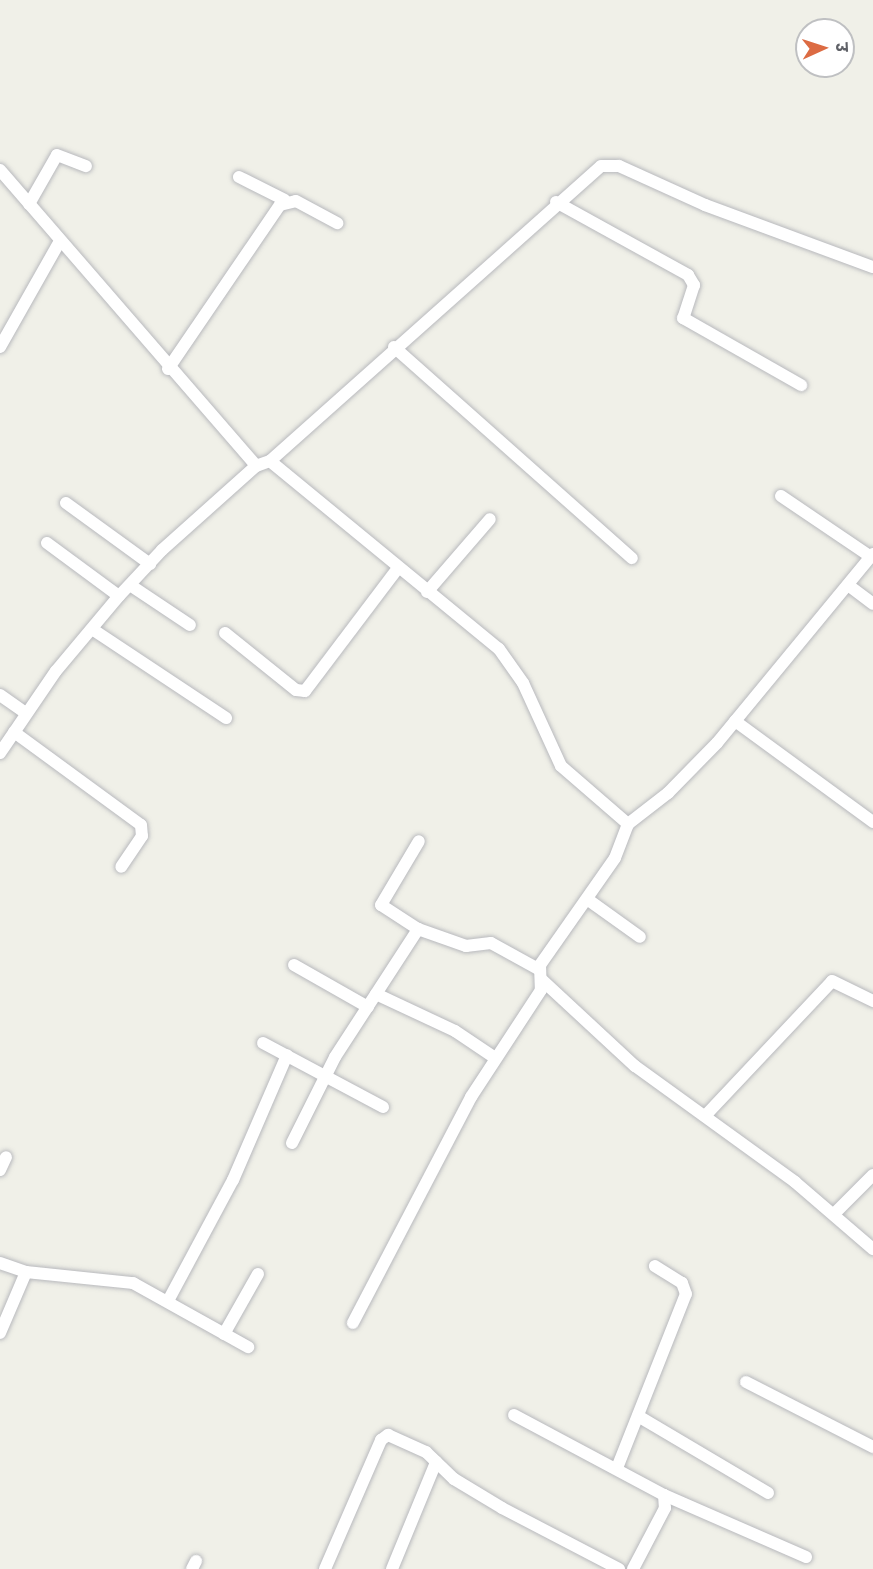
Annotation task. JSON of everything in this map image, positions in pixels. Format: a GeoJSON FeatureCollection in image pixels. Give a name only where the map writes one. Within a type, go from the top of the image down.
{"type":"FeatureCollection","features":[{"type":"Feature","properties":{"kind":"street"},"geometry":{"type":"LineString","coordinates":[[29,204],[57,155],[87,166]]}},
{"type":"Feature","properties":{"kind":"street"},"geometry":{"type":"LineString","coordinates":[[0,753],[26,713],[92,629],[119,596],[150,564],[256,466],[270,461],[592,170],[619,166],[705,206],[873,267]]}},
{"type":"Feature","properties":{"kind":"street"},"geometry":{"type":"LineString","coordinates":[[0,170],[168,369],[256,466]]}},
{"type":"Feature","properties":{"kind":"street"},"geometry":{"type":"LineString","coordinates":[[238,177],[337,223]]}},
{"type":"Feature","properties":{"kind":"street"},"geometry":{"type":"LineString","coordinates":[[168,369],[285,200]]}},
{"type":"Feature","properties":{"kind":"street"},"geometry":{"type":"LineString","coordinates":[[556,202],[687,275],[694,285],[683,318],[801,385]]}},
{"type":"Feature","properties":{"kind":"street"},"geometry":{"type":"LineString","coordinates":[[0,347],[60,241]]}},
{"type":"Feature","properties":{"kind":"street"},"geometry":{"type":"LineString","coordinates":[[394,348],[632,558]]}},
{"type":"Feature","properties":{"kind":"street"},"geometry":{"type":"LineString","coordinates":[[270,461],[507,658],[561,766],[628,824]]}},
{"type":"Feature","properties":{"kind":"street"},"geometry":{"type":"LineString","coordinates":[[353,1323],[541,975],[615,858],[628,824],[669,793],[735,721],[872,555],[781,496]]}},
{"type":"Feature","properties":{"kind":"street"},"geometry":{"type":"LineString","coordinates":[[66,503],[150,564]]}},
{"type":"Feature","properties":{"kind":"street"},"geometry":{"type":"LineString","coordinates":[[427,592],[490,519]]}},
{"type":"Feature","properties":{"kind":"street"},"geometry":{"type":"LineString","coordinates":[[47,543],[119,596]]}},
{"type":"Feature","properties":{"kind":"street"},"geometry":{"type":"LineString","coordinates":[[225,633],[296,690],[305,691],[398,568]]}},
{"type":"Feature","properties":{"kind":"street"},"geometry":{"type":"LineString","coordinates":[[130,585],[190,625]]}},
{"type":"Feature","properties":{"kind":"street"},"geometry":{"type":"LineString","coordinates":[[848,585],[873,604]]}},
{"type":"Feature","properties":{"kind":"street"},"geometry":{"type":"LineString","coordinates":[[92,629],[226,718]]}},
{"type":"Feature","properties":{"kind":"street"},"geometry":{"type":"LineString","coordinates":[[0,695],[26,713]]}},
{"type":"Feature","properties":{"kind":"street"},"geometry":{"type":"LineString","coordinates":[[735,721],[873,822]]}},
{"type":"Feature","properties":{"kind":"street"},"geometry":{"type":"LineString","coordinates":[[14,732],[141,825],[142,836],[121,867]]}},
{"type":"Feature","properties":{"kind":"street"},"geometry":{"type":"LineString","coordinates":[[419,841],[381,905],[418,929],[466,946],[491,944],[541,975],[635,1066],[834,1214],[873,1249]]}},
{"type":"Feature","properties":{"kind":"street"},"geometry":{"type":"LineString","coordinates":[[587,899],[640,937]]}},
{"type":"Feature","properties":{"kind":"street"},"geometry":{"type":"LineString","coordinates":[[292,1143],[326,1075],[418,929]]}},
{"type":"Feature","properties":{"kind":"street"},"geometry":{"type":"LineString","coordinates":[[294,965],[368,1007]]}},
{"type":"Feature","properties":{"kind":"street"},"geometry":{"type":"LineString","coordinates":[[705,1116],[832,981],[873,1001]]}},
{"type":"Feature","properties":{"kind":"street"},"geometry":{"type":"LineString","coordinates":[[376,994],[455,1031],[495,1058]]}},
{"type":"Feature","properties":{"kind":"street"},"geometry":{"type":"LineString","coordinates":[[263,1043],[383,1107]]}},
{"type":"Feature","properties":{"kind":"street"},"geometry":{"type":"LineString","coordinates":[[168,1301],[233,1179],[287,1055]]}},
{"type":"Feature","properties":{"kind":"street"},"geometry":{"type":"LineString","coordinates":[[0,1170],[6,1157]]}},
{"type":"Feature","properties":{"kind":"street"},"geometry":{"type":"LineString","coordinates":[[834,1214],[873,1175]]}},
{"type":"Feature","properties":{"kind":"street"},"geometry":{"type":"LineString","coordinates":[[0,1263],[26,1272],[133,1283],[248,1347]]}},
{"type":"Feature","properties":{"kind":"street"},"geometry":{"type":"LineString","coordinates":[[617,1468],[686,1294],[682,1283],[656,1266]]}},
{"type":"Feature","properties":{"kind":"street"},"geometry":{"type":"LineString","coordinates":[[0,1333],[26,1272]]}},
{"type":"Feature","properties":{"kind":"street"},"geometry":{"type":"LineString","coordinates":[[224,1334],[258,1274]]}},
{"type":"Feature","properties":{"kind":"street"},"geometry":{"type":"LineString","coordinates":[[746,1382],[873,1447]]}},
{"type":"Feature","properties":{"kind":"street"},"geometry":{"type":"LineString","coordinates":[[514,1415],[617,1468],[664,1496],[806,1557]]}},
{"type":"Feature","properties":{"kind":"street"},"geometry":{"type":"LineString","coordinates":[[638,1416],[768,1493]]}},
{"type":"Feature","properties":{"kind":"street"},"geometry":{"type":"LineString","coordinates":[[328,1568],[384,1436],[401,1439],[436,1462],[465,1487],[619,1569]]}},
{"type":"Feature","properties":{"kind":"street"},"geometry":{"type":"LineString","coordinates":[[392,1569],[436,1462]]}},
{"type":"Feature","properties":{"kind":"street"},"geometry":{"type":"LineString","coordinates":[[633,1569],[665,1508],[664,1496]]}}]}
